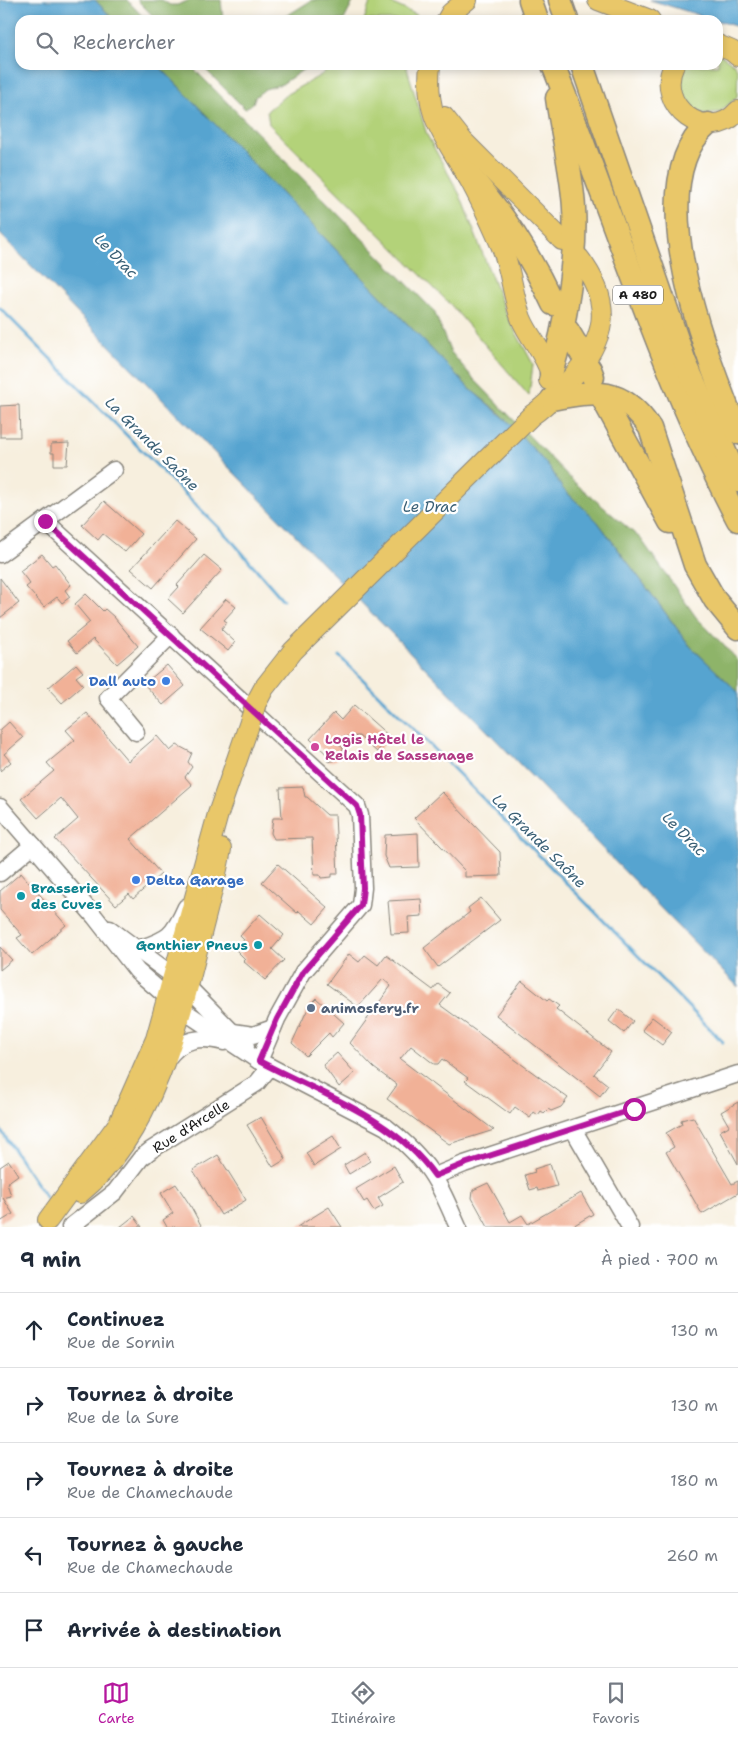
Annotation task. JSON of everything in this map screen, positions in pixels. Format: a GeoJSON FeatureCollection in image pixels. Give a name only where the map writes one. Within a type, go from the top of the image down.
{"type":"FeatureCollection","features":[{"type":"Feature","properties":{"kind":"highway"},"geometry":{"type":"LineString","coordinates":[[551,374],[560,337],[574,237],[572,189],[554,70]]}},
{"type":"Feature","properties":{"kind":"highway","name":"A 480"},"geometry":{"type":"LineString","coordinates":[[555,70],[667,368],[708,460],[738,520]]}},
{"type":"Feature","properties":{"kind":"highway","name":"A 480"},"geometry":{"type":"LineString","coordinates":[[584,70],[682,353],[738,482]]}},
{"type":"Feature","properties":{"kind":"highway"},"geometry":{"type":"LineString","coordinates":[[708,124],[693,139],[686,160],[679,189],[679,241],[693,306],[738,433]]}},
{"type":"Feature","properties":{"kind":"highway"},"geometry":{"type":"LineString","coordinates":[[465,171],[482,189],[532,259],[553,304]]}},
{"type":"Feature","properties":{"kind":"highway"},"geometry":{"type":"LineString","coordinates":[[568,331],[588,368]]}},
{"type":"Feature","properties":{"kind":"highway"},"geometry":{"type":"LineString","coordinates":[[552,399],[584,392],[605,393],[627,402],[641,414],[650,428],[693,559]]}},
{"type":"Feature","properties":{"kind":"highway"},"geometry":{"type":"LineString","coordinates":[[604,401],[715,600],[738,628]]}},
{"type":"Feature","properties":{"kind":"main road"},"geometry":{"type":"LineString","coordinates":[[452,15],[467,0]]}},
{"type":"Feature","properties":{"kind":"main road"},"geometry":{"type":"LineString","coordinates":[[598,0],[635,15]]}},
{"type":"Feature","properties":{"kind":"main road"},"geometry":{"type":"LineString","coordinates":[[723,47],[738,56]]}},
{"type":"Feature","properties":{"kind":"main road"},"geometry":{"type":"LineString","coordinates":[[430,70],[431,105],[436,123],[465,171],[502,248],[522,320],[544,354],[551,374],[532,416]]}},
{"type":"Feature","properties":{"kind":"main road"},"geometry":{"type":"LineString","coordinates":[[672,70],[670,86],[675,105],[684,115],[695,122],[708,124],[722,122],[738,111]]}},
{"type":"Feature","properties":{"kind":"main road"},"geometry":{"type":"LineString","coordinates":[[430,89],[446,121],[463,141],[562,240]]}},
{"type":"Feature","properties":{"kind":"main road"},"geometry":{"type":"LineString","coordinates":[[181,981],[202,870],[218,814],[256,702],[264,688],[290,655],[326,617],[532,416],[552,399],[592,353],[600,332],[603,307],[589,271],[579,258]]}},
{"type":"Feature","properties":{"kind":"main road"},"geometry":{"type":"LineString","coordinates":[[43,1224],[119,1123],[174,1002],[220,858],[238,758]]}},
{"type":"Feature","properties":{"kind":"main road"},"geometry":{"type":"LineString","coordinates":[[43,1224],[91,1184],[118,1154],[148,1098],[159,1072],[174,1002]]}},
{"type":"Feature","properties":{"kind":"street"},"geometry":{"type":"LineString","coordinates":[[0,554],[114,470]]}},
{"type":"Feature","properties":{"kind":"street","name":"Rue d'Arcelle"},"geometry":{"type":"LineString","coordinates":[[45,521],[348,795],[357,806],[360,815],[363,888],[361,905],[303,972],[273,1028],[265,1064],[257,1083],[151,1150],[141,1158],[115,1192],[70,1227]]}},
{"type":"Feature","properties":{"kind":"street"},"geometry":{"type":"LineString","coordinates":[[136,732],[108,698],[171,635]]}},
{"type":"Feature","properties":{"kind":"street"},"geometry":{"type":"LineString","coordinates":[[0,807],[94,917],[131,952],[181,981],[231,1038]]}},
{"type":"Feature","properties":{"kind":"street"},"geometry":{"type":"LineString","coordinates":[[0,873],[33,845]]}},
{"type":"Feature","properties":{"kind":"street"},"geometry":{"type":"LineString","coordinates":[[131,952],[160,943],[170,937],[179,922],[202,870]]}},
{"type":"Feature","properties":{"kind":"street"},"geometry":{"type":"LineString","coordinates":[[131,952],[137,971],[174,1002],[231,1038],[265,1064],[386,1127],[413,1149],[435,1176],[458,1227]]}},
{"type":"Feature","properties":{"kind":"street"},"geometry":{"type":"LineString","coordinates":[[159,1072],[173,1051],[182,1044],[195,1039],[253,1035],[273,1028]]}},
{"type":"Feature","properties":{"kind":"street"},"geometry":{"type":"LineString","coordinates":[[435,1176],[464,1164],[738,1074]]}},
{"type":"Feature","properties":{"kind":"street"},"geometry":{"type":"LineString","coordinates":[[573,1129],[630,1227]]}},
{"type":"Feature","properties":{"kind":"green space"},"geometry":{"type":"Polygon","coordinates":[[[95,0],[127,0],[141,15],[109,15],[95,0]]]}},
{"type":"Feature","properties":{"kind":"green space"},"geometry":{"type":"Polygon","coordinates":[[[137,0],[162,0],[170,5],[177,5],[190,0],[221,0],[222,15],[152,15],[137,0]]]}},
{"type":"Feature","properties":{"kind":"green space"},"geometry":{"type":"Polygon","coordinates":[[[312,0],[354,0],[346,15],[288,15],[312,0]]]}},
{"type":"Feature","properties":{"kind":"green space"},"geometry":{"type":"Polygon","coordinates":[[[371,0],[384,0],[417,15],[366,15],[371,0]]]}},
{"type":"Feature","properties":{"kind":"green space"},"geometry":{"type":"Polygon","coordinates":[[[723,57],[735,65],[738,71],[737,97],[720,112],[703,114],[688,106],[678,86],[683,70],[723,70],[723,57]]]}},
{"type":"Feature","properties":{"kind":"green space"},"geometry":{"type":"Polygon","coordinates":[[[163,70],[195,70],[434,311],[450,351],[472,377],[574,482],[641,539],[696,617],[738,660],[738,692],[690,646],[597,521],[562,488],[551,469],[500,413],[470,389],[163,70]]]}},
{"type":"Feature","properties":{"kind":"green space"},"geometry":{"type":"Polygon","coordinates":[[[206,70],[303,70],[282,84],[265,89],[245,109],[206,70]]]}},
{"type":"Feature","properties":{"kind":"green space"},"geometry":{"type":"Polygon","coordinates":[[[326,70],[408,70],[427,135],[460,195],[506,314],[533,364],[529,396],[451,305],[269,124],[267,111],[287,94],[321,75],[326,70]]]}},
{"type":"Feature","properties":{"kind":"water","name":"Le Drac"},"geometry":{"type":"Polygon","coordinates":[[[0,0],[95,0],[109,15],[15,15],[15,70],[163,70],[470,389],[508,421],[551,469],[562,488],[597,521],[690,646],[738,692],[738,987],[0,234],[0,0]]]}},
{"type":"Feature","properties":{"kind":"water"},"geometry":{"type":"Polygon","coordinates":[[[650,0],[738,0],[738,27],[723,22],[723,15],[699,15],[650,0]]]}},
{"type":"Feature","properties":{"kind":"building"},"geometry":{"type":"Polygon","coordinates":[[[19,405],[20,437],[0,437],[0,406],[19,405]]]}},
{"type":"Feature","properties":{"kind":"building"},"geometry":{"type":"Polygon","coordinates":[[[69,443],[67,465],[54,465],[54,453],[51,453],[51,444],[69,443]]]}},
{"type":"Feature","properties":{"kind":"building"},"geometry":{"type":"Polygon","coordinates":[[[104,501],[141,534],[125,552],[103,534],[98,540],[82,525],[104,501]]]}},
{"type":"Feature","properties":{"kind":"building"},"geometry":{"type":"Polygon","coordinates":[[[175,521],[196,539],[153,588],[131,569],[175,521]]]}},
{"type":"Feature","properties":{"kind":"building"},"geometry":{"type":"Polygon","coordinates":[[[42,554],[52,566],[55,564],[71,585],[65,590],[70,597],[62,603],[57,597],[44,607],[26,587],[30,584],[20,571],[42,554]]]}},
{"type":"Feature","properties":{"kind":"building"},"geometry":{"type":"Polygon","coordinates":[[[204,555],[222,570],[183,613],[168,599],[179,587],[177,585],[204,555]]]}},
{"type":"Feature","properties":{"kind":"building"},"geometry":{"type":"Polygon","coordinates":[[[0,578],[19,603],[0,618],[0,578]]]}},
{"type":"Feature","properties":{"kind":"building"},"geometry":{"type":"Polygon","coordinates":[[[86,594],[103,611],[105,609],[114,617],[138,646],[117,664],[93,639],[77,653],[67,641],[90,622],[75,604],[86,594]]]}},
{"type":"Feature","properties":{"kind":"building"},"geometry":{"type":"Polygon","coordinates":[[[226,599],[236,607],[224,620],[227,622],[221,629],[235,642],[228,651],[200,628],[226,599]]]}},
{"type":"Feature","properties":{"kind":"building"},"geometry":{"type":"Polygon","coordinates":[[[76,664],[83,672],[76,677],[83,685],[62,703],[48,688],[76,664]]]}},
{"type":"Feature","properties":{"kind":"building"},"geometry":{"type":"Polygon","coordinates":[[[167,665],[185,686],[163,705],[144,684],[167,665]]]}},
{"type":"Feature","properties":{"kind":"building"},"geometry":{"type":"Polygon","coordinates":[[[354,705],[390,737],[377,752],[359,736],[331,738],[343,748],[343,753],[336,760],[328,762],[329,756],[310,739],[334,713],[341,720],[354,705]]]}},
{"type":"Feature","properties":{"kind":"building"},"geometry":{"type":"Polygon","coordinates":[[[87,713],[128,761],[157,736],[170,751],[177,745],[192,753],[188,762],[192,767],[185,777],[192,785],[130,839],[161,874],[133,899],[129,894],[116,905],[55,839],[78,819],[61,798],[38,818],[21,799],[54,771],[47,763],[75,740],[66,730],[87,713]]]}},
{"type":"Feature","properties":{"kind":"building"},"geometry":{"type":"Polygon","coordinates":[[[9,722],[23,738],[4,754],[11,762],[0,771],[0,730],[9,722]]]}},
{"type":"Feature","properties":{"kind":"building"},"geometry":{"type":"Polygon","coordinates":[[[303,787],[305,797],[327,815],[335,815],[338,874],[332,874],[332,877],[321,878],[320,875],[314,875],[312,838],[274,839],[271,833],[273,818],[282,818],[280,788],[303,787]]]}},
{"type":"Feature","properties":{"kind":"building"},"geometry":{"type":"Polygon","coordinates":[[[442,792],[500,852],[501,876],[465,877],[465,871],[414,818],[442,792]]]}},
{"type":"Feature","properties":{"kind":"building"},"geometry":{"type":"Polygon","coordinates":[[[418,833],[419,867],[389,868],[384,856],[385,835],[418,833]]]}},
{"type":"Feature","properties":{"kind":"building"},"geometry":{"type":"Polygon","coordinates":[[[278,864],[328,908],[314,924],[299,911],[297,913],[262,882],[278,864]]]}},
{"type":"Feature","properties":{"kind":"building"},"geometry":{"type":"Polygon","coordinates":[[[21,873],[66,925],[32,955],[17,938],[22,935],[0,910],[0,891],[21,873]]]}},
{"type":"Feature","properties":{"kind":"building"},"geometry":{"type":"Polygon","coordinates":[[[481,898],[500,920],[438,967],[424,948],[470,912],[468,908],[481,898]]]}},
{"type":"Feature","properties":{"kind":"building"},"geometry":{"type":"Polygon","coordinates":[[[421,899],[422,916],[408,917],[409,933],[391,934],[388,901],[421,899]]]}},
{"type":"Feature","properties":{"kind":"building","name":"Gonthier Pneus"},"geometry":{"type":"Polygon","coordinates":[[[260,914],[284,935],[272,949],[284,960],[265,980],[243,961],[245,959],[236,950],[244,940],[240,936],[260,914]]]}},
{"type":"Feature","properties":{"kind":"building"},"geometry":{"type":"Polygon","coordinates":[[[0,947],[12,960],[0,970],[0,947]]]}},
{"type":"Feature","properties":{"kind":"building"},"geometry":{"type":"Polygon","coordinates":[[[349,954],[359,962],[365,955],[378,965],[386,955],[433,990],[438,984],[450,993],[440,1005],[568,1098],[561,1107],[551,1111],[548,1109],[544,1113],[541,1111],[538,1115],[534,1112],[530,1118],[515,1107],[510,1114],[465,1081],[468,1078],[442,1059],[438,1064],[434,1064],[411,1046],[400,1059],[494,1130],[449,1144],[387,1099],[397,1085],[374,1068],[350,1043],[391,986],[383,979],[358,1007],[327,984],[349,954]]]}},
{"type":"Feature","properties":{"kind":"building"},"geometry":{"type":"Polygon","coordinates":[[[522,981],[547,1001],[549,999],[559,1006],[556,1009],[611,1052],[594,1074],[608,1085],[600,1096],[496,1015],[522,981]]]}},
{"type":"Feature","properties":{"kind":"building"},"geometry":{"type":"Polygon","coordinates":[[[316,998],[344,1023],[332,1037],[329,1033],[306,1056],[292,1043],[310,1004],[316,998]]]}},
{"type":"Feature","properties":{"kind":"building"},"geometry":{"type":"Polygon","coordinates":[[[618,1009],[633,1021],[624,1033],[609,1021],[618,1009]]]}},
{"type":"Feature","properties":{"kind":"building"},"geometry":{"type":"Polygon","coordinates":[[[652,1017],[672,1032],[662,1045],[642,1030],[652,1017]]]}},
{"type":"Feature","properties":{"kind":"building"},"geometry":{"type":"Polygon","coordinates":[[[337,1053],[355,1073],[339,1087],[323,1065],[337,1053]]]}},
{"type":"Feature","properties":{"kind":"building"},"geometry":{"type":"Polygon","coordinates":[[[738,1102],[738,1164],[720,1131],[729,1126],[721,1112],[738,1102]]]}},
{"type":"Feature","properties":{"kind":"building"},"geometry":{"type":"Polygon","coordinates":[[[261,1117],[286,1159],[273,1167],[247,1125],[261,1117]]]}},
{"type":"Feature","properties":{"kind":"building"},"geometry":{"type":"Polygon","coordinates":[[[693,1117],[732,1184],[738,1181],[738,1193],[702,1214],[666,1152],[674,1147],[666,1133],[682,1124],[681,1120],[693,1117]]]}},
{"type":"Feature","properties":{"kind":"building"},"geometry":{"type":"Polygon","coordinates":[[[333,1136],[341,1149],[314,1166],[306,1153],[333,1136]]]}},
{"type":"Feature","properties":{"kind":"building"},"geometry":{"type":"Polygon","coordinates":[[[365,1152],[370,1161],[349,1174],[344,1165],[365,1152]]]}},
{"type":"Feature","properties":{"kind":"building"},"geometry":{"type":"Polygon","coordinates":[[[218,1155],[246,1200],[221,1215],[193,1170],[218,1155]]]}},
{"type":"Feature","properties":{"kind":"building"},"geometry":{"type":"Polygon","coordinates":[[[9,1161],[18,1175],[7,1183],[11,1196],[3,1198],[13,1214],[0,1222],[0,1167],[9,1161]]]}},
{"type":"Feature","properties":{"kind":"building"},"geometry":{"type":"Polygon","coordinates":[[[550,1164],[557,1186],[538,1191],[537,1188],[530,1190],[525,1175],[535,1172],[534,1169],[550,1164]]]}},
{"type":"Feature","properties":{"kind":"building"},"geometry":{"type":"Polygon","coordinates":[[[394,1166],[403,1182],[378,1198],[383,1206],[374,1211],[367,1200],[364,1202],[356,1189],[394,1166]]]}},
{"type":"Feature","properties":{"kind":"building"},"geometry":{"type":"Polygon","coordinates":[[[488,1183],[510,1222],[522,1215],[528,1224],[581,1193],[593,1214],[571,1227],[488,1227],[472,1198],[473,1190],[488,1183]]]}},
{"type":"Feature","properties":{"kind":"building"},"geometry":{"type":"Polygon","coordinates":[[[176,1184],[202,1227],[167,1227],[163,1220],[173,1213],[161,1193],[176,1184]]]}},
{"type":"Feature","properties":{"kind":"building"},"geometry":{"type":"Polygon","coordinates":[[[329,1207],[342,1227],[297,1227],[329,1207]]]}},
{"type":"Feature","properties":{"kind":"building"},"geometry":{"type":"Polygon","coordinates":[[[134,1216],[142,1227],[120,1227],[134,1216]]]}},
{"type":"Feature","properties":{"kind":"waterway","name":"La Grande Saône"},"geometry":{"type":"LineString","coordinates":[[0,308],[231,540],[283,600]]}},
{"type":"Feature","properties":{"kind":"waterway","name":"La Grande Saône"},"geometry":{"type":"LineString","coordinates":[[339,656],[449,764],[723,1042]]}},
{"type":"Feature","properties":{"kind":"waterway"},"geometry":{"type":"LineString","coordinates":[[0,1129],[46,1198]]}},
{"type":"Feature","properties":{"kind":"place","name":"Dall auto"},"geometry":{"type":"Point","coordinates":[166,681]}},
{"type":"Feature","properties":{"kind":"place","name":"Logis Hôtel le Relais de Sassenage"},"geometry":{"type":"Point","coordinates":[315,747]}},
{"type":"Feature","properties":{"kind":"place","name":"Delta Garage"},"geometry":{"type":"Point","coordinates":[136,880]}},
{"type":"Feature","properties":{"kind":"place","name":"Brasserie des Cuves"},"geometry":{"type":"Point","coordinates":[21,896]}},
{"type":"Feature","properties":{"kind":"place","name":"Gonthier Pneus"},"geometry":{"type":"Point","coordinates":[258,945]}},
{"type":"Feature","properties":{"kind":"place","name":"animosfery.fr"},"geometry":{"type":"Point","coordinates":[311,1008]}},
{"type":"Feature","properties":{"kind":"route"},"geometry":{"type":"LineString","coordinates":[[45,521],[348,795],[357,806],[360,815],[363,888],[361,905],[303,972],[277,1019],[259,1061],[386,1127],[413,1149],[435,1176],[464,1164],[634,1109]]}}]}
